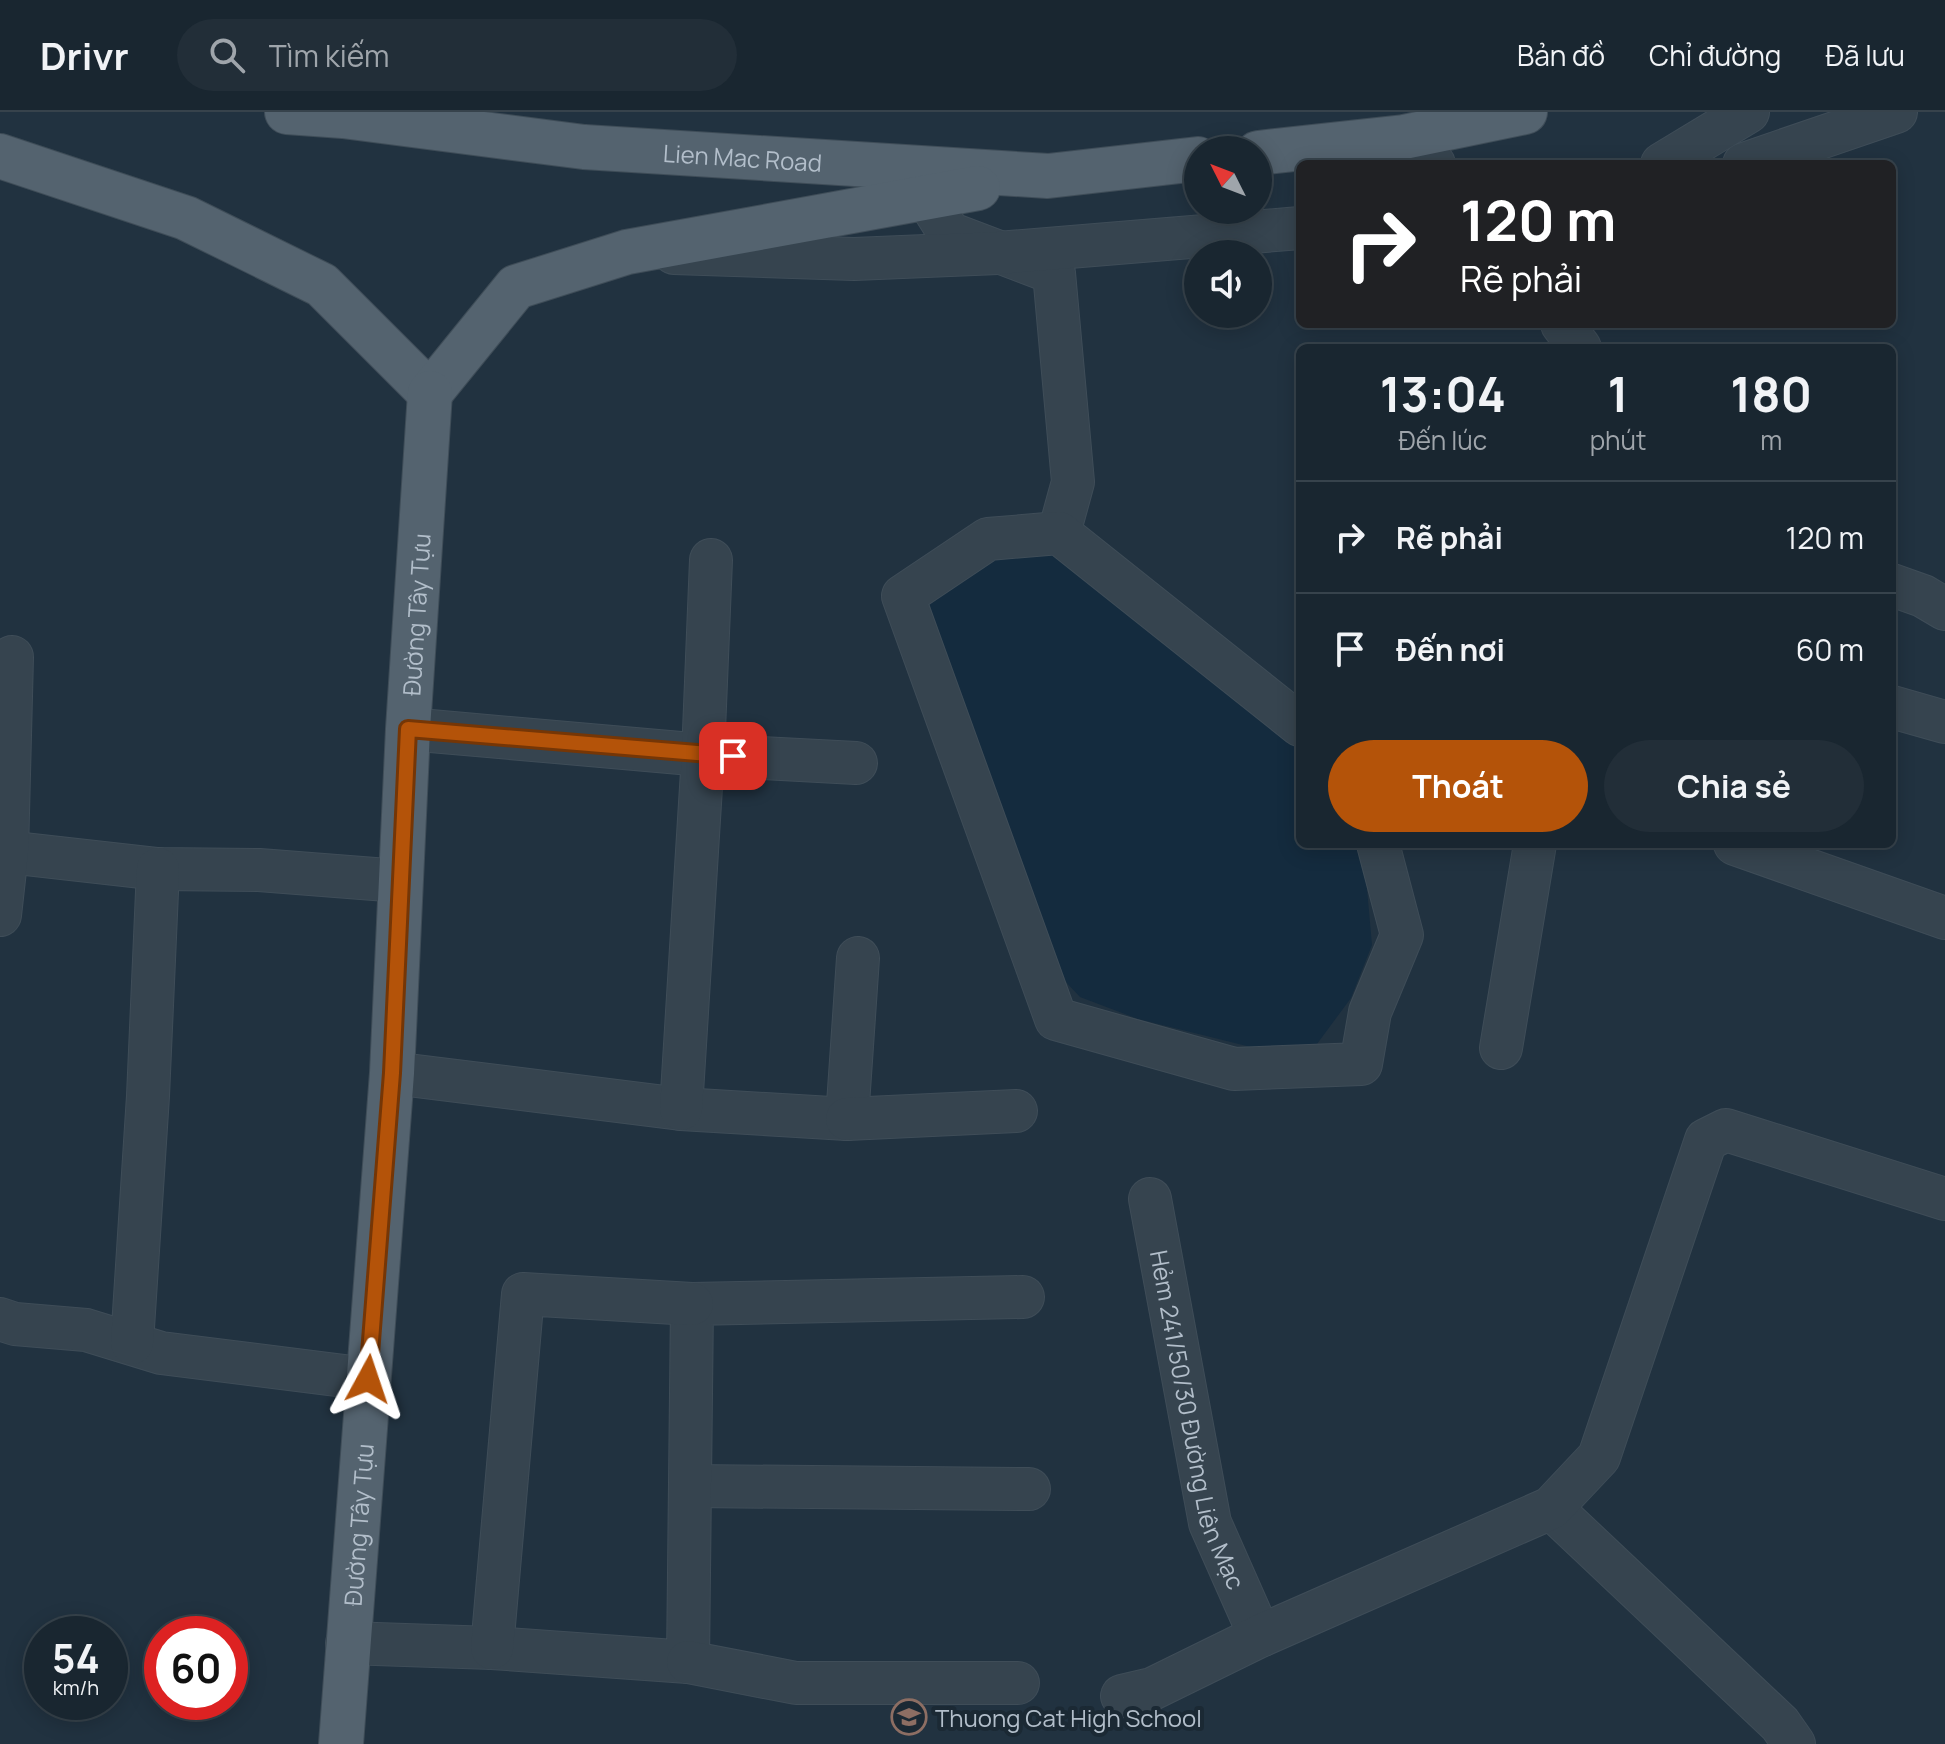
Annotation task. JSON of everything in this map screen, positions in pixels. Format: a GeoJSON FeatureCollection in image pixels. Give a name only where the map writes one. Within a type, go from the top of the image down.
{"type":"FeatureCollection","features":[{"type":"Feature","properties":{"kind":"main road","name":"Lien Mac Road"},"geometry":{"type":"LineString","coordinates":[[287,112],[344,114],[584,147],[1048,176],[1184,161]]}},
{"type":"Feature","properties":{"kind":"main road"},"geometry":{"type":"LineString","coordinates":[[1272,153],[1419,150],[1525,112]]}},
{"type":"Feature","properties":{"kind":"main road"},"geometry":{"type":"LineString","coordinates":[[0,156],[186,218],[322,285],[430,393],[516,287],[627,252],[1048,176]]}},
{"type":"Feature","properties":{"kind":"main road","name":"Đường Tây Tựu"},"geometry":{"type":"LineString","coordinates":[[341,1744],[392,1073],[408,729],[430,393]]}},
{"type":"Feature","properties":{"kind":"street"},"geometry":{"type":"LineString","coordinates":[[1669,160],[1748,112]]}},
{"type":"Feature","properties":{"kind":"street"},"geometry":{"type":"LineString","coordinates":[[1756,160],[1896,112]]}},
{"type":"Feature","properties":{"kind":"street"},"geometry":{"type":"LineString","coordinates":[[927,198],[949,233],[1054,273],[1073,482],[1059,533]]}},
{"type":"Feature","properties":{"kind":"street"},"geometry":{"type":"LineString","coordinates":[[627,252],[854,259],[998,253],[1296,228]]}},
{"type":"Feature","properties":{"kind":"street"},"geometry":{"type":"LineString","coordinates":[[1296,722],[1059,533],[988,539],[903,596],[1056,1019],[1234,1069],[1361,1064],[1370,1012],[1402,935],[1379,848]]}},
{"type":"Feature","properties":{"kind":"street"},"geometry":{"type":"LineString","coordinates":[[681,1109],[703,755],[711,560]]}},
{"type":"Feature","properties":{"kind":"street"},"geometry":{"type":"LineString","coordinates":[[0,915],[7,852],[12,657]]}},
{"type":"Feature","properties":{"kind":"street"},"geometry":{"type":"LineString","coordinates":[[1896,708],[1945,722]]}},
{"type":"Feature","properties":{"kind":"street"},"geometry":{"type":"LineString","coordinates":[[408,729],[703,755],[856,763]]}},
{"type":"Feature","properties":{"kind":"street"},"geometry":{"type":"LineString","coordinates":[[1501,1048],[1534,848]]}},
{"type":"Feature","properties":{"kind":"street"},"geometry":{"type":"LineString","coordinates":[[1746,848],[1945,918]]}},
{"type":"Feature","properties":{"kind":"street"},"geometry":{"type":"LineString","coordinates":[[7,852],[158,869],[259,870],[400,881]]}},
{"type":"Feature","properties":{"kind":"street"},"geometry":{"type":"LineString","coordinates":[[132,1343],[148,1096],[158,869]]}},
{"type":"Feature","properties":{"kind":"street"},"geometry":{"type":"LineString","coordinates":[[847,1119],[858,958]]}},
{"type":"Feature","properties":{"kind":"street"},"geometry":{"type":"LineString","coordinates":[[392,1073],[681,1109],[847,1119],[1016,1111]]}},
{"type":"Feature","properties":{"kind":"street"},"geometry":{"type":"LineString","coordinates":[[1122,1696],[1152,1689],[1260,1636],[1551,1508],[1599,1457],[1706,1140],[1726,1130],[1945,1199]]}},
{"type":"Feature","properties":{"kind":"street","name":"Hẻm 241/50/30 Đường Liên Mạc"},"geometry":{"type":"LineString","coordinates":[[1150,1199],[1210,1523],[1260,1636]]}},
{"type":"Feature","properties":{"kind":"street"},"geometry":{"type":"LineString","coordinates":[[492,1648],[523,1294],[692,1304],[1023,1297]]}},
{"type":"Feature","properties":{"kind":"street"},"geometry":{"type":"LineString","coordinates":[[688,1662],[692,1304]]}},
{"type":"Feature","properties":{"kind":"street"},"geometry":{"type":"LineString","coordinates":[[0,1319],[15,1324],[86,1330],[161,1353],[368,1379]]}},
{"type":"Feature","properties":{"kind":"street"},"geometry":{"type":"LineString","coordinates":[[692,1486],[1029,1489]]}},
{"type":"Feature","properties":{"kind":"street"},"geometry":{"type":"LineString","coordinates":[[1551,1508],[1780,1724],[1794,1744]]}},
{"type":"Feature","properties":{"kind":"street"},"geometry":{"type":"LineString","coordinates":[[347,1643],[492,1648],[688,1662],[796,1683],[1018,1683]]}},
{"type":"Feature","properties":{"kind":"water"},"geometry":{"type":"Polygon","coordinates":[[[1002,547],[1044,548],[1296,740],[1296,848],[1363,848],[1372,945],[1351,998],[1314,1048],[1275,1053],[1138,1019],[1080,997],[1064,980],[920,619],[935,587],[1002,547]]]}},
{"type":"Feature","properties":{"kind":"place","name":"Thuong Cat High School"},"geometry":{"type":"Point","coordinates":[909,1717]}},
{"type":"Feature","properties":{"kind":"route"},"geometry":{"type":"LineString","coordinates":[[368,1379],[392,1073],[408,729],[733,756]]}}]}
